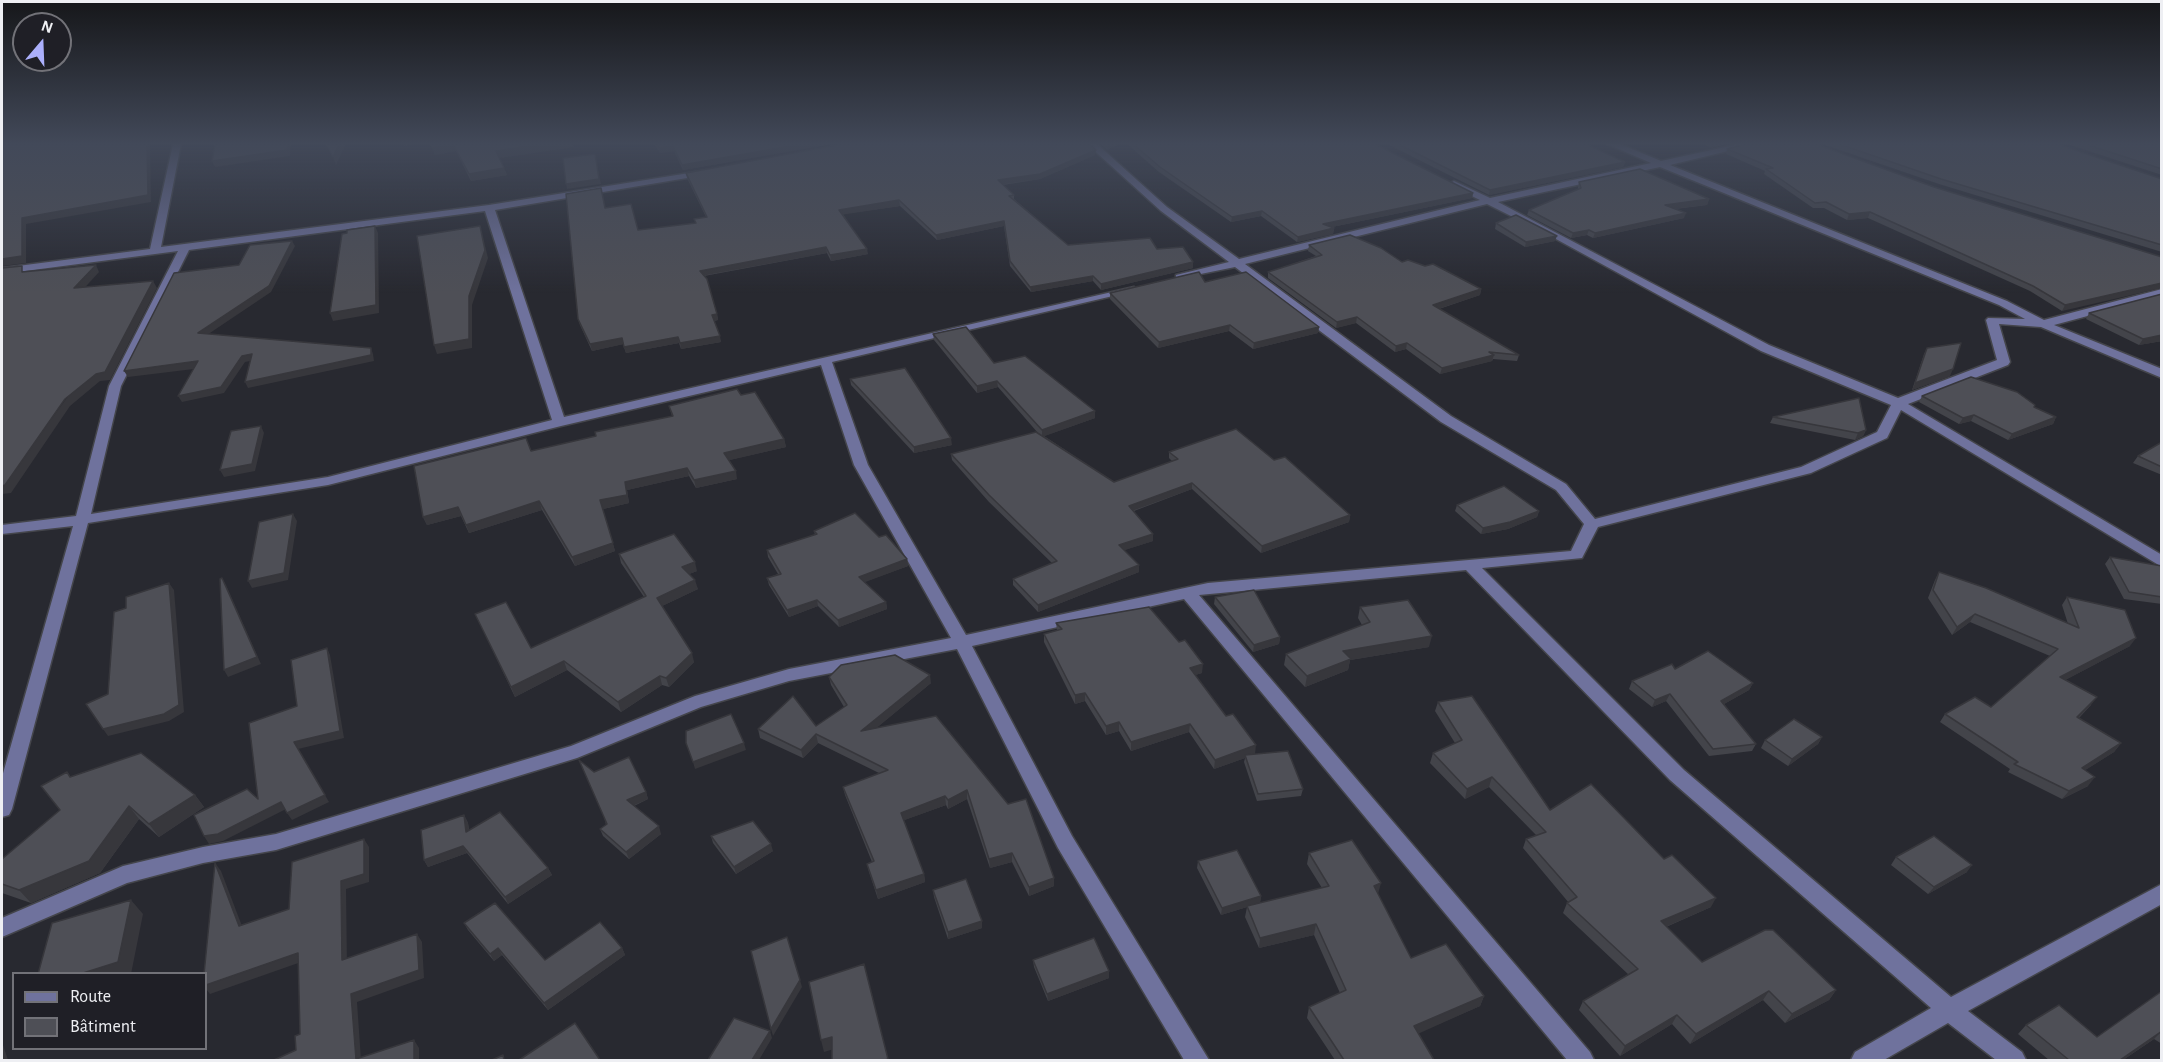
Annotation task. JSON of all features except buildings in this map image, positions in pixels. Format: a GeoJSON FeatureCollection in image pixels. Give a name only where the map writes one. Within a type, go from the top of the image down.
{"type":"FeatureCollection","features":[{"type":"Feature","properties":{"kind":"street"},"geometry":{"type":"LineString","coordinates":[[155,251],[167,194]]}},
{"type":"Feature","properties":{"kind":"street"},"geometry":{"type":"LineString","coordinates":[[2,271],[489,208],[575,194]]}},
{"type":"Feature","properties":{"kind":"street"},"geometry":{"type":"LineString","coordinates":[[1147,194],[1164,209],[1446,419],[1561,487],[1592,524]]}},
{"type":"Feature","properties":{"kind":"street"},"geometry":{"type":"LineString","coordinates":[[1474,194],[1550,231],[1766,348],[1898,403],[2162,562]]}},
{"type":"Feature","properties":{"kind":"street"},"geometry":{"type":"LineString","coordinates":[[1168,280],[1523,194]]}},
{"type":"Feature","properties":{"kind":"street"},"geometry":{"type":"LineString","coordinates":[[1732,194],[2003,303],[2043,324],[2162,374]]}},
{"type":"Feature","properties":{"kind":"street"},"geometry":{"type":"LineString","coordinates":[[489,208],[559,422]]}},
{"type":"Feature","properties":{"kind":"street"},"geometry":{"type":"LineString","coordinates":[[2,809],[82,520],[115,386],[185,247]]}},
{"type":"Feature","properties":{"kind":"street"},"geometry":{"type":"LineString","coordinates":[[2,530],[82,520],[328,481],[559,422],[1146,285]]}},
{"type":"Feature","properties":{"kind":"street"},"geometry":{"type":"LineString","coordinates":[[1592,524],[1806,470],[1882,435],[1898,403],[2004,362],[1992,320],[2043,324],[2162,292]]}},
{"type":"Feature","properties":{"kind":"street"},"geometry":{"type":"LineString","coordinates":[[826,361],[861,465],[962,642],[1065,842],[1197,1060]]}},
{"type":"Feature","properties":{"kind":"street"},"geometry":{"type":"LineString","coordinates":[[2,928],[123,875],[203,855],[276,842],[476,782],[576,751],[705,699],[789,675],[962,642],[1188,593],[1354,573],[1577,555],[1592,524]]}},
{"type":"Feature","properties":{"kind":"street"},"geometry":{"type":"LineString","coordinates":[[1469,564],[1677,775],[1948,1010],[2014,1060]]}},
{"type":"Feature","properties":{"kind":"street"},"geometry":{"type":"LineString","coordinates":[[1188,593],[1582,1060]]}},
{"type":"Feature","properties":{"kind":"street"},"geometry":{"type":"LineString","coordinates":[[1863,1060],[1948,1010],[2162,893]]}}]}
